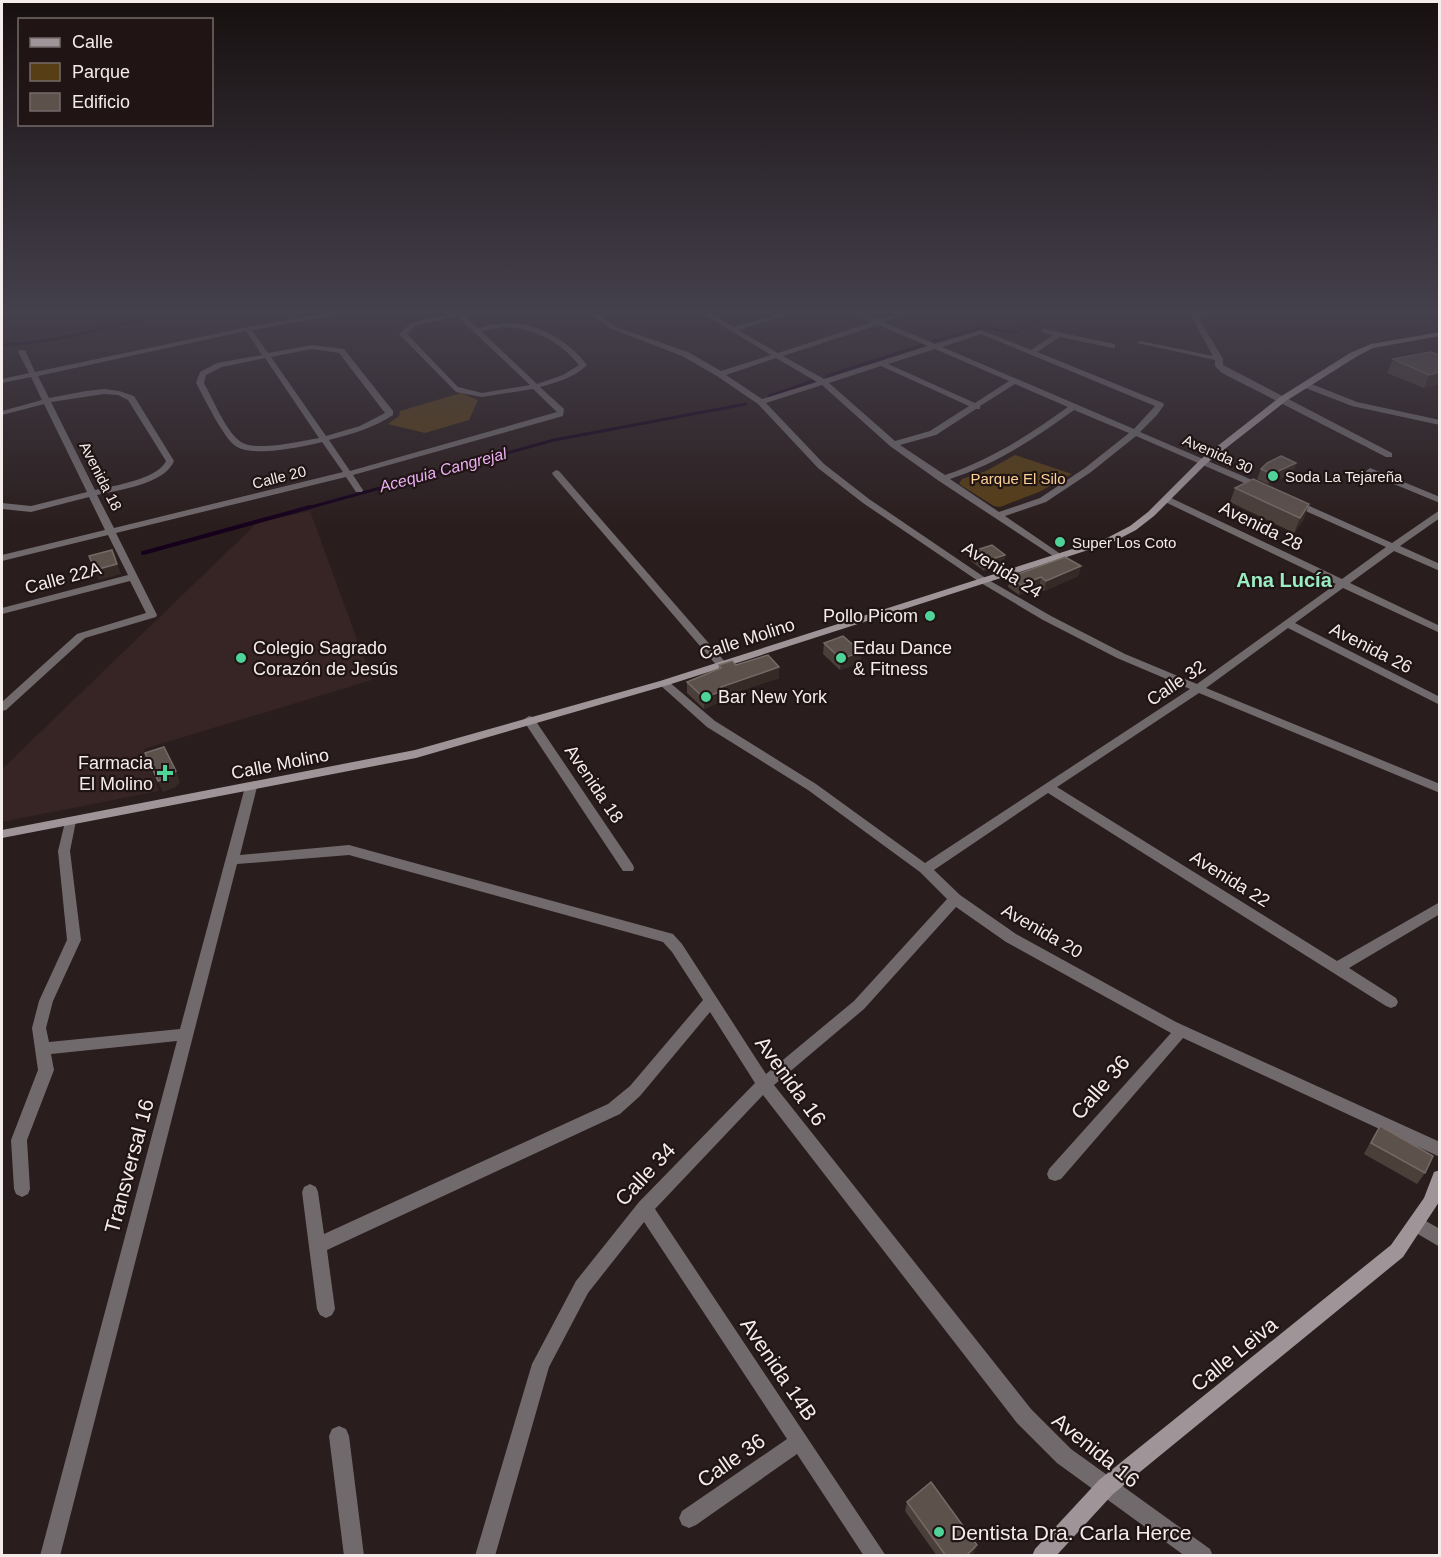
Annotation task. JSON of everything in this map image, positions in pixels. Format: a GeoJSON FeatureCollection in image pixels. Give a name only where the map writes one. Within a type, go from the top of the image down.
{"type":"FeatureCollection","features":[{"type":"Feature","properties":{"kind":"main road","name":"Calle Molino"},"geometry":{"type":"LineString","coordinates":[[2,834],[416,754],[664,683],[1110,540],[1132,528],[1166,499],[1204,461],[1283,399],[1306,385]]}},
{"type":"Feature","properties":{"kind":"main road","name":"Calle Leiva"},"geometry":{"type":"LineString","coordinates":[[1042,1556],[1106,1487],[1397,1251],[1431,1202],[1440,1177]]}},
{"type":"Feature","properties":{"kind":"street","name":"Avenida 18"},"geometry":{"type":"LineString","coordinates":[[2,708],[81,636],[152,615],[37,384]]}},
{"type":"Feature","properties":{"kind":"street"},"geometry":{"type":"LineString","coordinates":[[200,384],[237,443],[242,446],[268,448],[322,438],[384,420],[390,413],[367,384]]}},
{"type":"Feature","properties":{"kind":"street"},"geometry":{"type":"LineString","coordinates":[[286,384],[359,490]]}},
{"type":"Feature","properties":{"kind":"street"},"geometry":{"type":"LineString","coordinates":[[450,384],[463,392],[486,395],[538,384]]}},
{"type":"Feature","properties":{"kind":"street","name":"Avenida 24"},"geometry":{"type":"LineString","coordinates":[[734,384],[761,402],[821,466],[866,501],[984,580],[1092,642],[1440,789]]}},
{"type":"Feature","properties":{"kind":"street"},"geometry":{"type":"LineString","coordinates":[[761,402],[815,384]]}},
{"type":"Feature","properties":{"kind":"street"},"geometry":{"type":"LineString","coordinates":[[826,384],[892,444],[1059,557]]}},
{"type":"Feature","properties":{"kind":"street"},"geometry":{"type":"LineString","coordinates":[[926,384],[977,407]]}},
{"type":"Feature","properties":{"kind":"street"},"geometry":{"type":"LineString","coordinates":[[892,444],[933,433],[1011,384]]}},
{"type":"Feature","properties":{"kind":"street","name":"Avenida 30"},"geometry":{"type":"LineString","coordinates":[[1021,384],[1204,461],[1266,490]]}},
{"type":"Feature","properties":{"kind":"street"},"geometry":{"type":"LineString","coordinates":[[999,515],[1042,500],[1061,489],[1136,432],[1159,410],[1160,405],[1110,384]]}},
{"type":"Feature","properties":{"kind":"street"},"geometry":{"type":"LineString","coordinates":[[1250,384],[1389,454]]}},
{"type":"Feature","properties":{"kind":"street","name":"Calle 20"},"geometry":{"type":"LineString","coordinates":[[2,558],[347,474],[560,414],[561,411],[534,385]]}},
{"type":"Feature","properties":{"kind":"street"},"geometry":{"type":"LineString","coordinates":[[1306,385],[1355,404],[1440,423]]}},
{"type":"Feature","properties":{"kind":"street"},"geometry":{"type":"LineString","coordinates":[[2,414],[91,393],[118,393],[131,398],[170,461],[167,468],[143,481],[31,509],[2,507]]}},
{"type":"Feature","properties":{"kind":"street"},"geometry":{"type":"LineString","coordinates":[[942,479],[978,468],[1009,452],[1074,406]]}},
{"type":"Feature","properties":{"kind":"street"},"geometry":{"type":"LineString","coordinates":[[1370,471],[1440,500]]}},
{"type":"Feature","properties":{"kind":"street"},"geometry":{"type":"LineString","coordinates":[[556,473],[722,665]]}},
{"type":"Feature","properties":{"kind":"street","name":"Avenida 28"},"geometry":{"type":"LineString","coordinates":[[1166,499],[1440,630]]}},
{"type":"Feature","properties":{"kind":"street"},"geometry":{"type":"LineString","coordinates":[[1287,499],[1440,568]]}},
{"type":"Feature","properties":{"kind":"street","name":"Calle 32"},"geometry":{"type":"LineString","coordinates":[[925,869],[1200,687],[1391,546],[1440,513]]}},
{"type":"Feature","properties":{"kind":"street","name":"Calle 22A"},"geometry":{"type":"LineString","coordinates":[[2,611],[133,577]]}},
{"type":"Feature","properties":{"kind":"street","name":"Avenida 26"},"geometry":{"type":"LineString","coordinates":[[1287,623],[1440,702]]}},
{"type":"Feature","properties":{"kind":"street","name":"Avenida 20"},"geometry":{"type":"LineString","coordinates":[[664,683],[711,724],[812,787],[925,869],[955,899],[1011,938],[1181,1031],[1440,1150]]}},
{"type":"Feature","properties":{"kind":"street","name":"Avenida 18"},"geometry":{"type":"LineString","coordinates":[[529,720],[628,868]]}},
{"type":"Feature","properties":{"kind":"street","name":"Transversal 16"},"geometry":{"type":"LineString","coordinates":[[50,1556],[251,787]]}},
{"type":"Feature","properties":{"kind":"street","name":"Avenida 22"},"geometry":{"type":"LineString","coordinates":[[1049,788],[1391,1002]]}},
{"type":"Feature","properties":{"kind":"street"},"geometry":{"type":"LineString","coordinates":[[22,1189],[19,1140],[46,1070],[39,1028],[46,1001],[74,940],[64,851],[70,821]]}},
{"type":"Feature","properties":{"kind":"street","name":"Avenida 16"},"geometry":{"type":"LineString","coordinates":[[233,860],[334,849],[349,850],[668,939],[677,948],[764,1084],[1024,1416],[1064,1456],[1203,1556]]}},
{"type":"Feature","properties":{"kind":"street","name":"Calle 34"},"geometry":{"type":"LineString","coordinates":[[485,1556],[542,1364],[582,1287],[645,1208],[764,1084],[859,1005],[955,899]]}},
{"type":"Feature","properties":{"kind":"street"},"geometry":{"type":"LineString","coordinates":[[1338,968],[1440,907]]}},
{"type":"Feature","properties":{"kind":"street"},"geometry":{"type":"LineString","coordinates":[[317,1246],[614,1109],[635,1091],[711,1001]]}},
{"type":"Feature","properties":{"kind":"street","name":"Calle 36"},"geometry":{"type":"LineString","coordinates":[[1055,1174],[1181,1031]]}},
{"type":"Feature","properties":{"kind":"street"},"geometry":{"type":"LineString","coordinates":[[43,1049],[187,1034]]}},
{"type":"Feature","properties":{"kind":"street"},"geometry":{"type":"LineString","coordinates":[[310,1192],[326,1309]]}},
{"type":"Feature","properties":{"kind":"street","name":"Avenida 14B"},"geometry":{"type":"LineString","coordinates":[[645,1208],[876,1556]]}},
{"type":"Feature","properties":{"kind":"street"},"geometry":{"type":"LineString","coordinates":[[1417,1224],[1440,1239]]}},
{"type":"Feature","properties":{"kind":"street"},"geometry":{"type":"LineString","coordinates":[[339,1436],[354,1556]]}},
{"type":"Feature","properties":{"kind":"street","name":"Calle 36"},"geometry":{"type":"LineString","coordinates":[[689,1518],[800,1441]]}},
{"type":"Feature","properties":{"kind":"shaded area","name":"Colegio Sagrado Corazón de Jesús"},"geometry":{"type":"Polygon","coordinates":[[[310,511],[372,680],[144,749],[159,791],[2,822],[2,769],[258,522],[310,511]]]}},
{"type":"Feature","properties":{"kind":"green space"},"geometry":{"type":"Polygon","coordinates":[[[461,393],[478,400],[469,420],[425,433],[388,424],[399,416],[400,411],[461,393]]]}},
{"type":"Feature","properties":{"kind":"green space","name":"Parque El Silo"},"geometry":{"type":"Polygon","coordinates":[[[1015,455],[1072,474],[1039,492],[1000,507],[994,506],[959,484],[962,479],[986,471],[1015,455]]]}},
{"type":"Feature","properties":{"kind":"building"},"geometry":{"type":"Polygon","coordinates":[[[1281,456],[1296,463],[1272,474],[1261,469],[1267,463],[1281,456]]]}},
{"type":"Feature","properties":{"kind":"building"},"geometry":{"type":"Polygon","coordinates":[[[1253,479],[1309,504],[1300,518],[1235,488],[1253,479]]]}},
{"type":"Feature","properties":{"kind":"building"},"geometry":{"type":"Polygon","coordinates":[[[992,545],[1005,555],[986,561],[973,551],[992,545]]]}},
{"type":"Feature","properties":{"kind":"building"},"geometry":{"type":"Polygon","coordinates":[[[112,550],[117,564],[95,570],[89,556],[112,550]]]}},
{"type":"Feature","properties":{"kind":"building"},"geometry":{"type":"Polygon","coordinates":[[[1065,557],[1081,566],[1046,581],[1041,577],[1021,585],[1010,577],[1065,557]]]}},
{"type":"Feature","properties":{"kind":"building"},"geometry":{"type":"Polygon","coordinates":[[[843,636],[861,652],[841,659],[824,643],[843,636]]]}},
{"type":"Feature","properties":{"kind":"building"},"geometry":{"type":"Polygon","coordinates":[[[768,655],[779,667],[721,687],[724,690],[704,698],[687,682],[721,668],[719,665],[732,661],[736,665],[768,655]]]}},
{"type":"Feature","properties":{"kind":"building"},"geometry":{"type":"Polygon","coordinates":[[[164,747],[176,771],[169,777],[158,781],[145,753],[164,747]]]}},
{"type":"Feature","properties":{"kind":"building"},"geometry":{"type":"Polygon","coordinates":[[[1380,1126],[1433,1156],[1425,1173],[1371,1143],[1380,1126]]]}},
{"type":"Feature","properties":{"kind":"building","name":"Dentista Dra. Carla Herce"},"geometry":{"type":"Polygon","coordinates":[[[931,1482],[977,1545],[966,1556],[946,1556],[907,1502],[931,1482]]]}},
{"type":"Feature","properties":{"kind":"waterway","name":"Acequia Cangrejal"},"geometry":{"type":"LineString","coordinates":[[769,396],[805,384]]}},
{"type":"Feature","properties":{"kind":"waterway","name":"Acequia Cangrejal"},"geometry":{"type":"LineString","coordinates":[[304,509],[554,440],[746,404]]}},
{"type":"Feature","properties":{"kind":"waterway","name":"Acequia Cangrejal"},"geometry":{"type":"LineString","coordinates":[[143,553],[310,507]]}},
{"type":"Feature","properties":{"kind":"place","name":"Soda La Tejareña"},"geometry":{"type":"Point","coordinates":[1273,476]}},
{"type":"Feature","properties":{"kind":"place","name":"Super Los Coto"},"geometry":{"type":"Point","coordinates":[1060,542]}},
{"type":"Feature","properties":{"kind":"place","name":"Pollo Picom"},"geometry":{"type":"Point","coordinates":[930,616]}},
{"type":"Feature","properties":{"kind":"place","name":"Colegio Sagrado Corazón de Jesús"},"geometry":{"type":"Point","coordinates":[241,658]}},
{"type":"Feature","properties":{"kind":"place","name":"Edau Dance & Fitness"},"geometry":{"type":"Point","coordinates":[841,658]}},
{"type":"Feature","properties":{"kind":"place","name":"Bar New York"},"geometry":{"type":"Point","coordinates":[706,697]}},
{"type":"Feature","properties":{"kind":"place","name":"Farmacia El Molino"},"geometry":{"type":"Point","coordinates":[165,773]}},
{"type":"Feature","properties":{"kind":"place","name":"Dentista Dra. Carla Herce"},"geometry":{"type":"Point","coordinates":[939,1532]}},
{"type":"Feature","properties":{"kind":"district","name":"Ana Lucía"},"geometry":{"type":"Point","coordinates":[1284,580]}}]}
